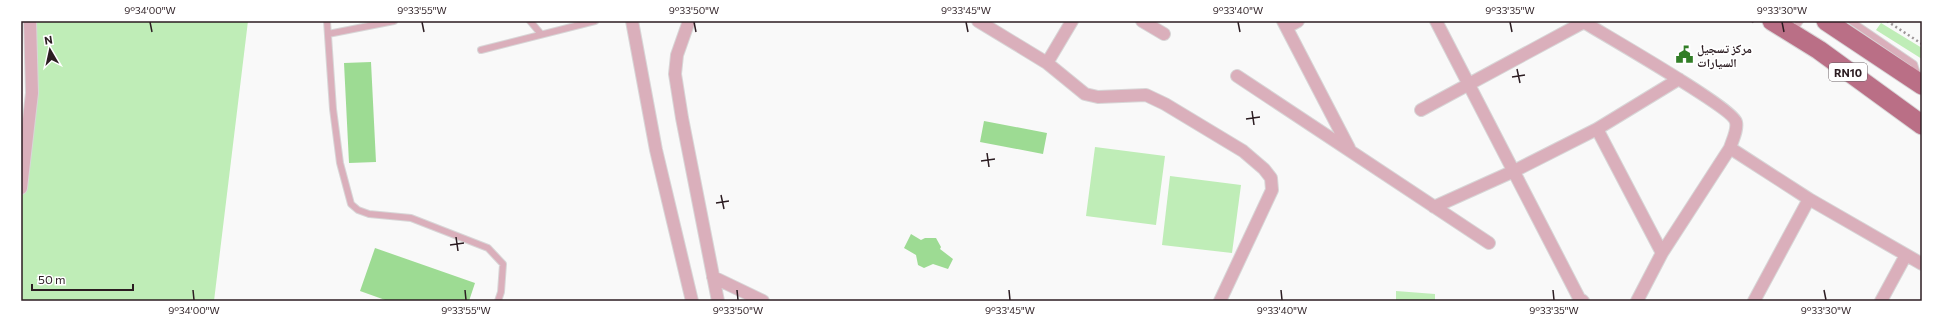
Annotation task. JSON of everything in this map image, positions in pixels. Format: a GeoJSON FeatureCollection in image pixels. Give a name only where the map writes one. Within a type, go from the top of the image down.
{"type":"FeatureCollection","features":[{"type":"Feature","properties":{"kind":"main road","name":"RN10"},"geometry":{"type":"LineString","coordinates":[[1772,21],[1796,27],[1819,50],[1922,125]]}},
{"type":"Feature","properties":{"kind":"main road","name":"RN10"},"geometry":{"type":"LineString","coordinates":[[1826,21],[1920,84]]}},
{"type":"Feature","properties":{"kind":"street"},"geometry":{"type":"LineString","coordinates":[[21,188],[32,93],[30,21]]}},
{"type":"Feature","properties":{"kind":"street"},"geometry":{"type":"LineString","coordinates":[[632,21],[656,150],[692,301]]}},
{"type":"Feature","properties":{"kind":"street"},"geometry":{"type":"LineString","coordinates":[[689,21],[677,55],[675,74],[682,118],[718,301]]}},
{"type":"Feature","properties":{"kind":"street"},"geometry":{"type":"LineString","coordinates":[[978,21],[1047,63],[1085,94],[1098,96],[1146,95],[1165,104],[1243,151],[1264,169],[1271,178],[1272,190],[1220,301]]}},
{"type":"Feature","properties":{"kind":"street"},"geometry":{"type":"LineString","coordinates":[[1142,21],[1164,34]]}},
{"type":"Feature","properties":{"kind":"street"},"geometry":{"type":"LineString","coordinates":[[1298,21],[1285,24],[1350,149]]}},
{"type":"Feature","properties":{"kind":"street"},"geometry":{"type":"LineString","coordinates":[[1436,21],[1470,84],[1579,298],[1583,301]]}},
{"type":"Feature","properties":{"kind":"street"},"geometry":{"type":"LineString","coordinates":[[1047,63],[1073,22]]}},
{"type":"Feature","properties":{"kind":"street"},"geometry":{"type":"LineString","coordinates":[[1421,110],[1583,22],[1679,79],[1733,116],[1737,127],[1730,148],[1662,253],[1637,301]]}},
{"type":"Feature","properties":{"kind":"street"},"geometry":{"type":"LineString","coordinates":[[1237,76],[1350,149],[1489,243]]}},
{"type":"Feature","properties":{"kind":"street"},"geometry":{"type":"LineString","coordinates":[[1434,207],[1514,171],[1597,129],[1679,79]]}},
{"type":"Feature","properties":{"kind":"street"},"geometry":{"type":"LineString","coordinates":[[1597,129],[1662,253]]}},
{"type":"Feature","properties":{"kind":"street"},"geometry":{"type":"LineString","coordinates":[[1730,148],[1809,199],[1922,264]]}},
{"type":"Feature","properties":{"kind":"street"},"geometry":{"type":"LineString","coordinates":[[1754,301],[1809,199]]}},
{"type":"Feature","properties":{"kind":"street"},"geometry":{"type":"LineString","coordinates":[[1881,301],[1906,255]]}},
{"type":"Feature","properties":{"kind":"street"},"geometry":{"type":"LineString","coordinates":[[713,277],[763,301]]}},
{"type":"Feature","properties":{"kind":"lane"},"geometry":{"type":"LineString","coordinates":[[327,21],[333,108],[340,163],[351,204],[358,210],[369,214],[411,218],[488,248],[503,264],[501,292],[498,301]]}},
{"type":"Feature","properties":{"kind":"lane"},"geometry":{"type":"LineString","coordinates":[[328,34],[394,21]]}},
{"type":"Feature","properties":{"kind":"lane"},"geometry":{"type":"LineString","coordinates":[[530,21],[541,34]]}},
{"type":"Feature","properties":{"kind":"lane"},"geometry":{"type":"LineString","coordinates":[[482,50],[595,21]]}},
{"type":"Feature","properties":{"kind":"lane"},"geometry":{"type":"LineString","coordinates":[[1850,21],[1914,64],[1918,72],[1920,84]]}},
{"type":"Feature","properties":{"kind":"path"},"geometry":{"type":"LineString","coordinates":[[1887,21],[1922,44]]}},
{"type":"Feature","properties":{"kind":"shaded area"},"geometry":{"type":"Polygon","coordinates":[[[36,21],[248,21],[214,301],[21,301],[21,178],[38,88],[36,21]]]}},
{"type":"Feature","properties":{"kind":"shaded area"},"geometry":{"type":"Polygon","coordinates":[[[1881,23],[1922,48],[1922,59],[1876,30],[1881,23]]]}},
{"type":"Feature","properties":{"kind":"shaded area"},"geometry":{"type":"Polygon","coordinates":[[[371,62],[376,162],[349,163],[344,63],[371,62]]]}},
{"type":"Feature","properties":{"kind":"shaded area"},"geometry":{"type":"Polygon","coordinates":[[[984,121],[1047,133],[1043,154],[980,142],[984,121]]]}},
{"type":"Feature","properties":{"kind":"shaded area"},"geometry":{"type":"Polygon","coordinates":[[[1095,147],[1165,156],[1156,225],[1086,216],[1095,147]]]}},
{"type":"Feature","properties":{"kind":"shaded area"},"geometry":{"type":"Polygon","coordinates":[[[1170,176],[1241,185],[1232,253],[1162,245],[1170,176]]]}},
{"type":"Feature","properties":{"kind":"shaded area"},"geometry":{"type":"Polygon","coordinates":[[[911,234],[921,240],[925,238],[936,238],[941,247],[940,249],[953,259],[948,269],[933,264],[924,268],[918,265],[916,255],[904,248],[911,234]]]}},
{"type":"Feature","properties":{"kind":"shaded area"},"geometry":{"type":"Polygon","coordinates":[[[375,248],[475,283],[469,301],[388,301],[360,291],[375,248]]]}},
{"type":"Feature","properties":{"kind":"shaded area"},"geometry":{"type":"Polygon","coordinates":[[[1396,291],[1435,294],[1435,301],[1396,301],[1396,291]]]}},
{"type":"Feature","properties":{"kind":"place","name":"مركز تسجيل السيارات"},"geometry":{"type":"Point","coordinates":[1684,55]}}]}
